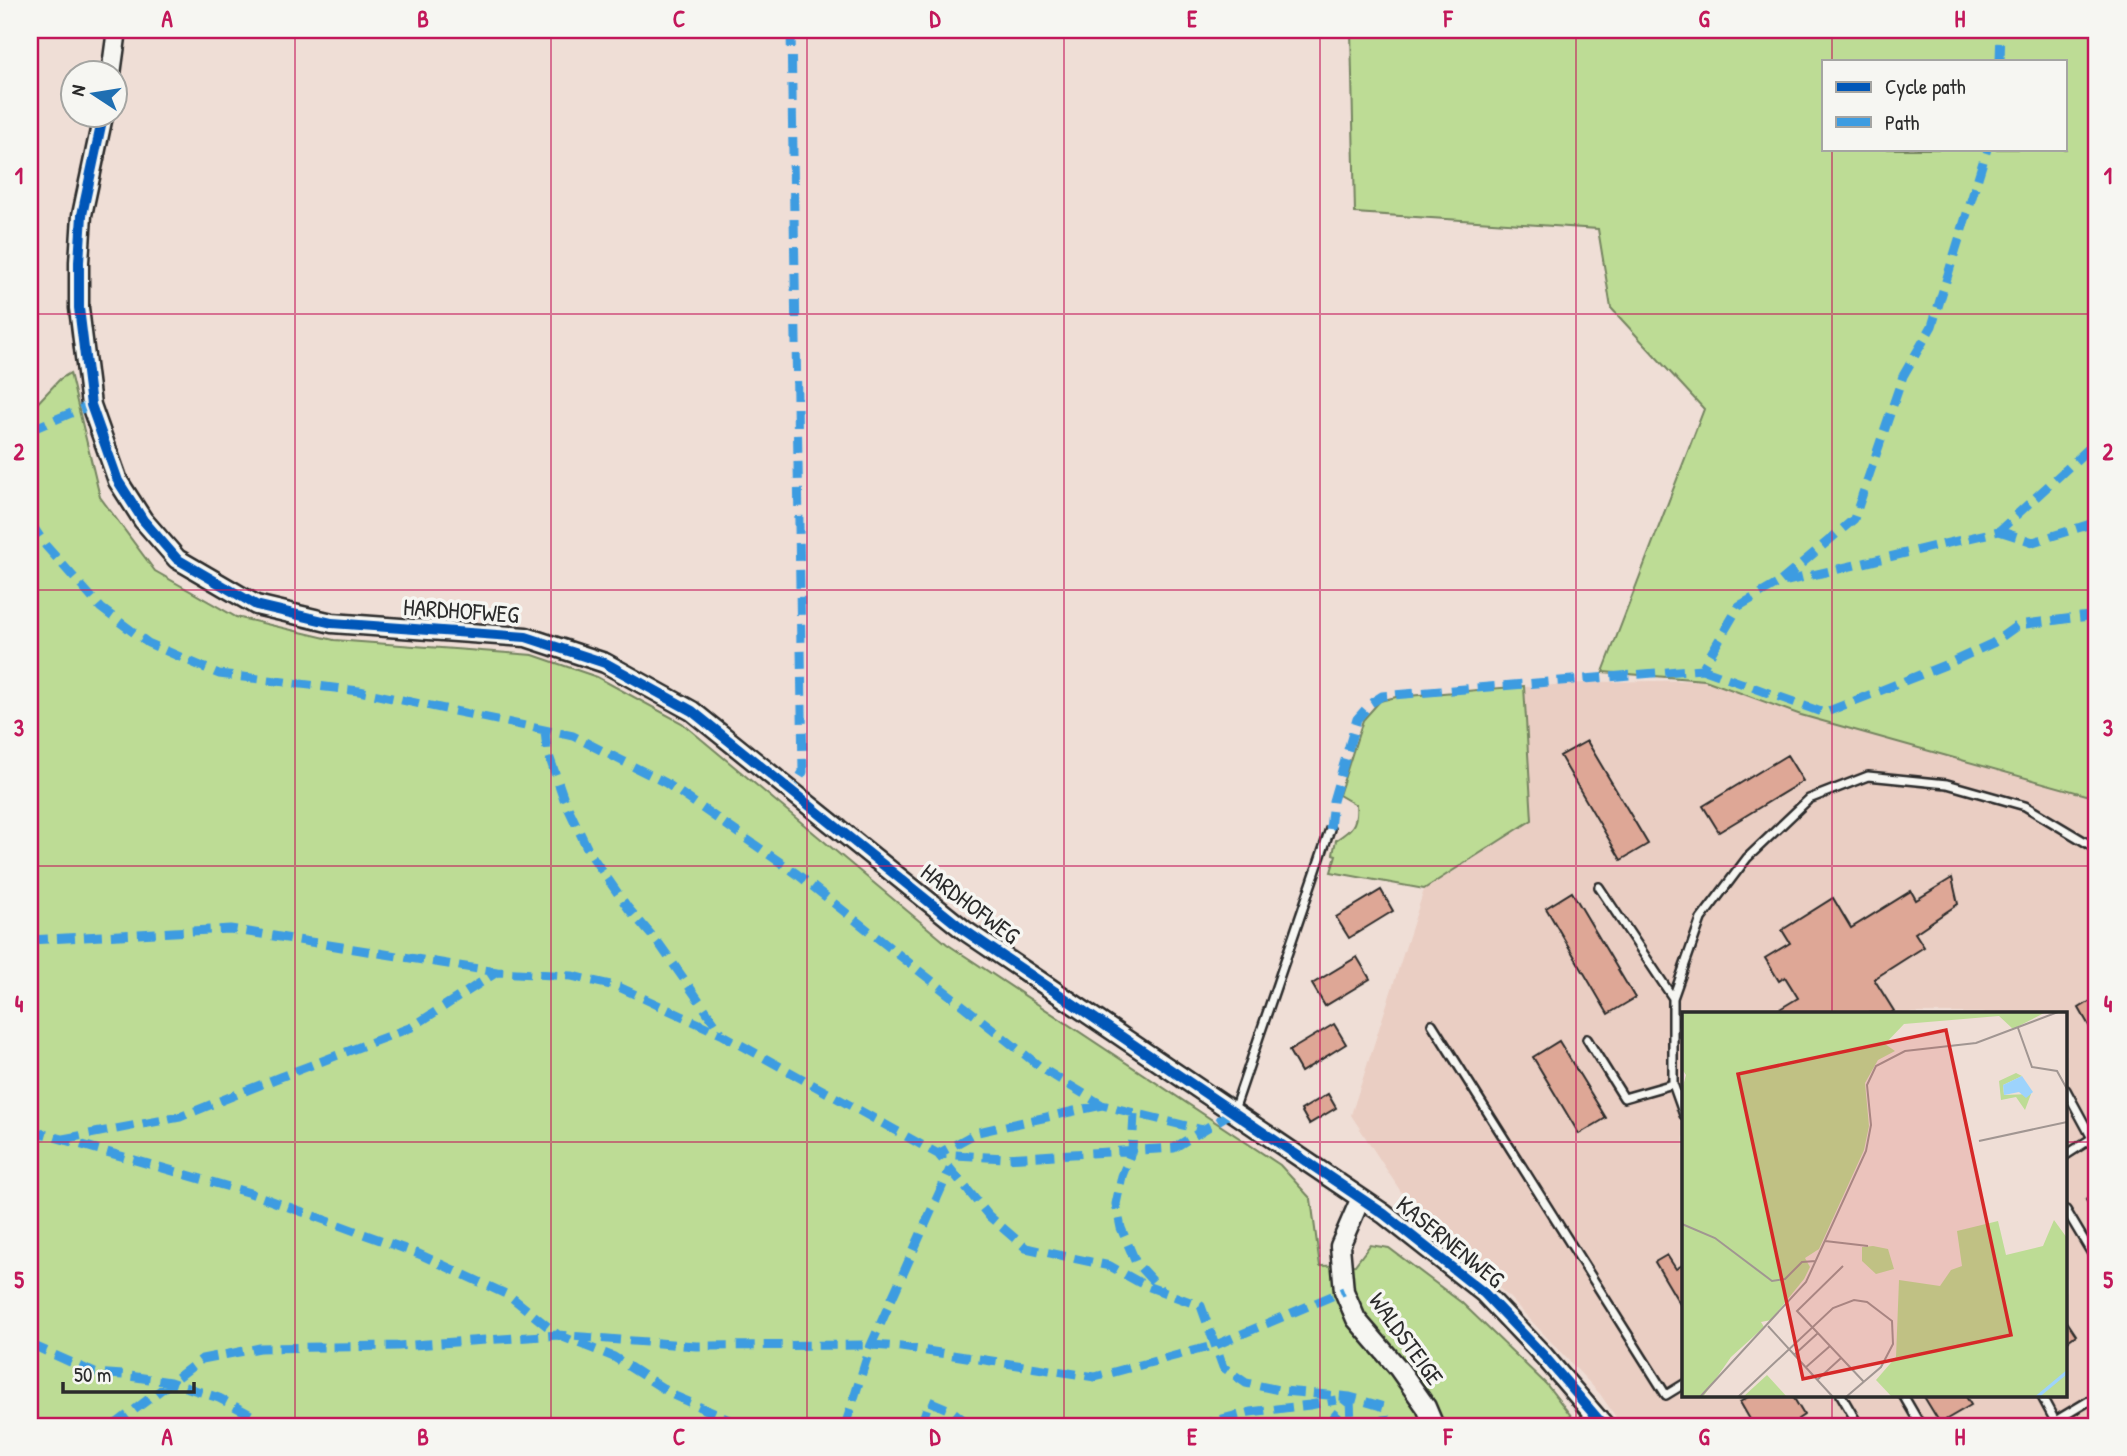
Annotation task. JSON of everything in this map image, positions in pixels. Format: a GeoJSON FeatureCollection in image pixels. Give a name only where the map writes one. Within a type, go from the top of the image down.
{"type":"FeatureCollection","features":[{"type":"Feature","properties":{"kind":"street"},"geometry":{"type":"LineString","coordinates":[[113,60],[117,30]]}},
{"type":"Feature","properties":{"kind":"street","name":"HARDHOFWEG"},"geometry":{"type":"LineString","coordinates":[[100,130],[82,215],[79,262],[79,309],[91,405],[118,481],[143,520],[177,559],[256,606],[332,623],[526,636],[605,663],[692,711],[964,930],[1239,1115]]}},
{"type":"Feature","properties":{"kind":"street","name":"KASERNENWEG"},"geometry":{"type":"LineString","coordinates":[[1239,1115],[1384,1214],[1484,1293],[1544,1356],[1604,1426]]}},
{"type":"Feature","properties":{"kind":"street","name":"WALDSTEIGE"},"geometry":{"type":"LineString","coordinates":[[1360,1200],[1340,1246],[1344,1291],[1356,1319],[1399,1369],[1426,1407],[1434,1426]]}},
{"type":"Feature","properties":{"kind":"lane"},"geometry":{"type":"LineString","coordinates":[[1682,1109],[1673,1084],[1673,998],[1701,919],[1747,858],[1809,799],[1868,776],[1947,783],[2025,806],[2097,849]]}},
{"type":"Feature","properties":{"kind":"lane"},"geometry":{"type":"LineString","coordinates":[[1239,1115],[1330,829]]}},
{"type":"Feature","properties":{"kind":"lane"},"geometry":{"type":"LineString","coordinates":[[1599,887],[1673,998]]}},
{"type":"Feature","properties":{"kind":"lane"},"geometry":{"type":"LineString","coordinates":[[1432,1024],[1666,1395],[1682,1385]]}},
{"type":"Feature","properties":{"kind":"lane"},"geometry":{"type":"LineString","coordinates":[[1587,1039],[1624,1098],[1673,1084]]}},
{"type":"Feature","properties":{"kind":"lane"},"geometry":{"type":"LineString","coordinates":[[2068,1093],[2095,1136],[2068,1154]]}},
{"type":"Feature","properties":{"kind":"lane"},"geometry":{"type":"LineString","coordinates":[[2068,1213],[2097,1262]]}},
{"type":"Feature","properties":{"kind":"lane"},"geometry":{"type":"LineString","coordinates":[[1842,1396],[1859,1426]]}},
{"type":"Feature","properties":{"kind":"lane"},"geometry":{"type":"LineString","coordinates":[[1904,1396],[1922,1426]]}},
{"type":"Feature","properties":{"kind":"lane"},"geometry":{"type":"LineString","coordinates":[[2042,1396],[2055,1421]]}},
{"type":"Feature","properties":{"kind":"lane"},"geometry":{"type":"LineString","coordinates":[[2047,1426],[2097,1396]]}},
{"type":"Feature","properties":{"kind":"shaded area"},"geometry":{"type":"Polygon","coordinates":[[[1705,680],[1801,715],[2097,798],[2097,1426],[1622,1426],[1600,1394],[1507,1295],[1418,1218],[1351,1115],[1424,890],[1532,821],[1525,687],[1599,682],[1705,680]]]}},
{"type":"Feature","properties":{"kind":"green space"},"geometry":{"type":"Polygon","coordinates":[[[1351,30],[2097,30],[2097,798],[1801,715],[1705,680],[1603,672],[1704,409],[1611,308],[1598,229],[1355,213],[1351,30]]]}},
{"type":"Feature","properties":{"kind":"green space"},"geometry":{"type":"Polygon","coordinates":[[[70,373],[100,497],[155,571],[236,617],[334,640],[533,655],[597,677],[682,723],[947,944],[1280,1165],[1311,1199],[1320,1266],[1355,1265],[1370,1245],[1389,1248],[1462,1303],[1546,1384],[1579,1426],[30,1426],[30,411],[60,379],[70,373]]]}},
{"type":"Feature","properties":{"kind":"green space"},"geometry":{"type":"Polygon","coordinates":[[[1524,686],[1532,820],[1424,889],[1331,872],[1336,855],[1333,854],[1336,840],[1349,830],[1356,818],[1356,805],[1339,795],[1363,720],[1380,701],[1396,697],[1524,686]]]}},
{"type":"Feature","properties":{"kind":"building"},"geometry":{"type":"Polygon","coordinates":[[[1587,741],[1648,844],[1621,860],[1560,756],[1587,741]]]}},
{"type":"Feature","properties":{"kind":"building"},"geometry":{"type":"Polygon","coordinates":[[[1787,755],[1803,781],[1719,832],[1703,806],[1787,755]]]}},
{"type":"Feature","properties":{"kind":"building"},"geometry":{"type":"Polygon","coordinates":[[[1952,878],[1958,904],[1915,933],[1924,947],[1874,979],[1894,1011],[1775,1012],[1798,998],[1785,977],[1779,981],[1765,958],[1790,943],[1782,930],[1833,898],[1851,928],[1911,891],[1916,900],[1952,878]]]}},
{"type":"Feature","properties":{"kind":"building"},"geometry":{"type":"Polygon","coordinates":[[[1381,890],[1393,911],[1349,938],[1336,917],[1381,890]]]}},
{"type":"Feature","properties":{"kind":"building"},"geometry":{"type":"Polygon","coordinates":[[[1572,892],[1635,998],[1608,1014],[1546,908],[1572,892]]]}},
{"type":"Feature","properties":{"kind":"building"},"geometry":{"type":"Polygon","coordinates":[[[1357,957],[1370,979],[1325,1006],[1312,984],[1357,957]]]}},
{"type":"Feature","properties":{"kind":"building"},"geometry":{"type":"Polygon","coordinates":[[[2097,997],[2097,1040],[2079,1008],[2097,997]]]}},
{"type":"Feature","properties":{"kind":"building"},"geometry":{"type":"Polygon","coordinates":[[[1334,1024],[1346,1044],[1301,1072],[1289,1051],[1334,1024]]]}},
{"type":"Feature","properties":{"kind":"building"},"geometry":{"type":"Polygon","coordinates":[[[1559,1041],[1606,1118],[1579,1134],[1533,1057],[1559,1041]]]}},
{"type":"Feature","properties":{"kind":"building"},"geometry":{"type":"Polygon","coordinates":[[[1328,1094],[1336,1108],[1309,1124],[1301,1110],[1328,1094]]]}},
{"type":"Feature","properties":{"kind":"building"},"geometry":{"type":"Polygon","coordinates":[[[2097,1193],[2097,1218],[2086,1200],[2097,1193]]]}},
{"type":"Feature","properties":{"kind":"building"},"geometry":{"type":"Polygon","coordinates":[[[1667,1255],[1676,1269],[1682,1265],[1682,1308],[1655,1262],[1667,1255]]]}},
{"type":"Feature","properties":{"kind":"building"},"geometry":{"type":"Polygon","coordinates":[[[2068,1323],[2076,1335],[2068,1341],[2068,1323]]]}},
{"type":"Feature","properties":{"kind":"building"},"geometry":{"type":"Polygon","coordinates":[[[1749,1396],[1793,1396],[1804,1415],[1798,1419],[1802,1426],[1742,1426],[1751,1421],[1740,1402],[1749,1396]]]}},
{"type":"Feature","properties":{"kind":"building"},"geometry":{"type":"Polygon","coordinates":[[[1924,1396],[1966,1396],[1971,1405],[1940,1423],[1924,1396]]]}},
{"type":"Feature","properties":{"kind":"marked path"},"geometry":{"type":"LineString","coordinates":[[791,30],[803,772],[792,789]]}},
{"type":"Feature","properties":{"kind":"marked path"},"geometry":{"type":"LineString","coordinates":[[2000,60],[2001,30]]}},
{"type":"Feature","properties":{"kind":"marked path"},"geometry":{"type":"LineString","coordinates":[[1781,581],[1854,519],[1903,376],[1932,326],[1987,150]]}},
{"type":"Feature","properties":{"kind":"marked path"},"geometry":{"type":"LineString","coordinates":[[30,430],[91,405]]}},
{"type":"Feature","properties":{"kind":"marked path"},"geometry":{"type":"LineString","coordinates":[[1330,829],[1333,801],[1357,719],[1371,703],[1382,696],[1702,669],[1739,606],[1779,583],[1999,531],[2097,441]]}},
{"type":"Feature","properties":{"kind":"marked path"},"geometry":{"type":"LineString","coordinates":[[30,522],[46,546],[101,608],[148,643],[219,674],[359,691],[573,736],[666,783],[797,874],[1043,1069],[1102,1105],[1203,1130]]}},
{"type":"Feature","properties":{"kind":"marked path"},"geometry":{"type":"LineString","coordinates":[[1999,531],[2033,542],[2097,522]]}},
{"type":"Feature","properties":{"kind":"marked path"},"geometry":{"type":"LineString","coordinates":[[1702,669],[1824,713],[1945,665],[1993,643],[2018,625],[2097,615]]}},
{"type":"Feature","properties":{"kind":"marked path"},"geometry":{"type":"LineString","coordinates":[[545,731],[547,750],[564,799],[589,852],[628,908],[660,945],[721,1032]]}},
{"type":"Feature","properties":{"kind":"marked path"},"geometry":{"type":"LineString","coordinates":[[30,940],[230,929],[497,972],[572,976],[619,987],[723,1035],[938,1154],[1005,1158],[1174,1148],[1234,1111]]}},
{"type":"Feature","properties":{"kind":"marked path"},"geometry":{"type":"LineString","coordinates":[[63,1139],[180,1117],[412,1027],[497,972]]}},
{"type":"Feature","properties":{"kind":"marked path"},"geometry":{"type":"LineString","coordinates":[[1102,1105],[978,1132],[938,1154],[989,1216],[1026,1248],[1110,1266],[1144,1285],[1201,1306],[1223,1367],[1246,1383],[1284,1391],[1350,1397],[1384,1407],[1386,1426]]}},
{"type":"Feature","properties":{"kind":"marked path"},"geometry":{"type":"LineString","coordinates":[[1134,1114],[1132,1150],[1122,1176],[1116,1204],[1121,1228],[1136,1263],[1161,1290]]}},
{"type":"Feature","properties":{"kind":"marked path"},"geometry":{"type":"LineString","coordinates":[[30,1128],[250,1193],[419,1254],[510,1296],[558,1335],[614,1357],[675,1396],[743,1426]]}},
{"type":"Feature","properties":{"kind":"marked path"},"geometry":{"type":"LineString","coordinates":[[845,1426],[871,1345],[950,1169]]}},
{"type":"Feature","properties":{"kind":"marked path"},"geometry":{"type":"LineString","coordinates":[[113,1426],[202,1359],[260,1348],[398,1346],[558,1335],[696,1346],[871,1345],[901,1347],[1095,1377],[1216,1345],[1344,1291]]}},
{"type":"Feature","properties":{"kind":"marked path"},"geometry":{"type":"LineString","coordinates":[[30,1344],[95,1373],[170,1382],[219,1398],[272,1426]]}},
{"type":"Feature","properties":{"kind":"marked path"},"geometry":{"type":"LineString","coordinates":[[1350,1397],[1351,1426]]}},
{"type":"Feature","properties":{"kind":"marked path"},"geometry":{"type":"LineString","coordinates":[[1327,1426],[1350,1397]]}},
{"type":"Feature","properties":{"kind":"marked path"},"geometry":{"type":"LineString","coordinates":[[1195,1426],[1250,1412],[1336,1400]]}},
{"type":"Feature","properties":{"kind":"marked path"},"geometry":{"type":"LineString","coordinates":[[921,1426],[929,1401],[952,1411],[971,1426]]}},
{"type":"Feature","properties":{"kind":"cycle path"},"geometry":{"type":"LineString","coordinates":[[100,130],[82,215],[79,262],[79,308],[91,405],[118,481],[143,520],[177,559],[256,605],[332,623],[526,637],[605,663],[692,711],[964,930],[1384,1214],[1484,1293],[1544,1356],[1604,1426]]}}]}
